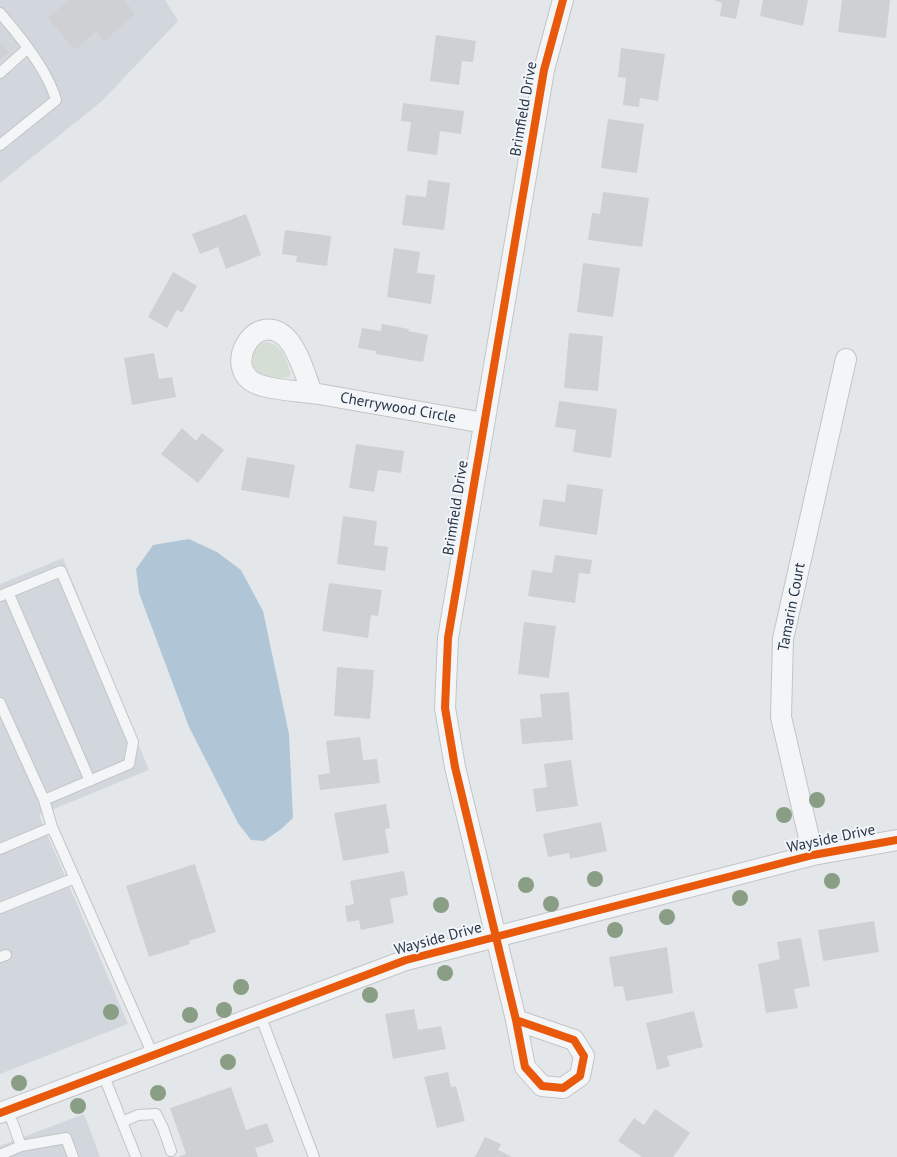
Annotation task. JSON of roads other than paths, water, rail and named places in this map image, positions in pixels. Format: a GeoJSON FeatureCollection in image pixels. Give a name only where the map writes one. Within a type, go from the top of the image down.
{"type":"FeatureCollection","features":[{"type":"Feature","properties":{"kind":"street","name":"Brimfield Drive"},"geometry":{"type":"LineString","coordinates":[[516,1020],[455,767],[445,708],[448,638],[544,70],[563,0]]}},
{"type":"Feature","properties":{"kind":"street","name":"Tamarin Court"},"geometry":{"type":"LineString","coordinates":[[813,855],[781,717],[783,639],[846,359]]}},
{"type":"Feature","properties":{"kind":"street","name":"Cherrywood Circle"},"geometry":{"type":"LineString","coordinates":[[312,393],[484,423]]}},
{"type":"Feature","properties":{"kind":"street","name":"Wayside Drive"},"geometry":{"type":"LineString","coordinates":[[4,1111],[406,960],[813,855],[897,840]]}},
{"type":"Feature","properties":{"kind":"lane"},"geometry":{"type":"LineString","coordinates":[[0,13],[28,48],[53,89],[56,100],[0,145]]}},
{"type":"Feature","properties":{"kind":"lane"},"geometry":{"type":"LineString","coordinates":[[0,73],[28,48]]}},
{"type":"Feature","properties":{"kind":"lane"},"geometry":{"type":"LineString","coordinates":[[44,800],[129,764],[133,742],[61,571],[4,594],[90,780]]}},
{"type":"Feature","properties":{"kind":"lane"},"geometry":{"type":"LineString","coordinates":[[0,703],[44,800],[52,826],[74,878],[153,1055]]}},
{"type":"Feature","properties":{"kind":"lane"},"geometry":{"type":"LineString","coordinates":[[0,849],[52,826]]}},
{"type":"Feature","properties":{"kind":"lane"},"geometry":{"type":"LineString","coordinates":[[0,908],[74,878]]}},
{"type":"Feature","properties":{"kind":"lane"},"geometry":{"type":"LineString","coordinates":[[260,1015],[314,1157]]}},
{"type":"Feature","properties":{"kind":"lane"},"geometry":{"type":"LineString","coordinates":[[103,1074],[136,1157]]}},
{"type":"Feature","properties":{"kind":"lane"},"geometry":{"type":"LineString","coordinates":[[4,1111],[22,1146]]}},
{"type":"Feature","properties":{"kind":"lane"},"geometry":{"type":"LineString","coordinates":[[122,1122],[138,1115],[156,1114],[171,1151]]}},
{"type":"Feature","properties":{"kind":"lane"},"geometry":{"type":"LineString","coordinates":[[0,1155],[22,1146],[66,1138],[73,1157]]}},
{"type":"Feature","properties":{"kind":"water"},"geometry":{"type":"Polygon","coordinates":[[[189,539],[217,552],[241,570],[263,611],[289,734],[293,818],[264,841],[251,840],[238,823],[189,727],[139,593],[136,569],[153,545],[189,539]]]}}]}
